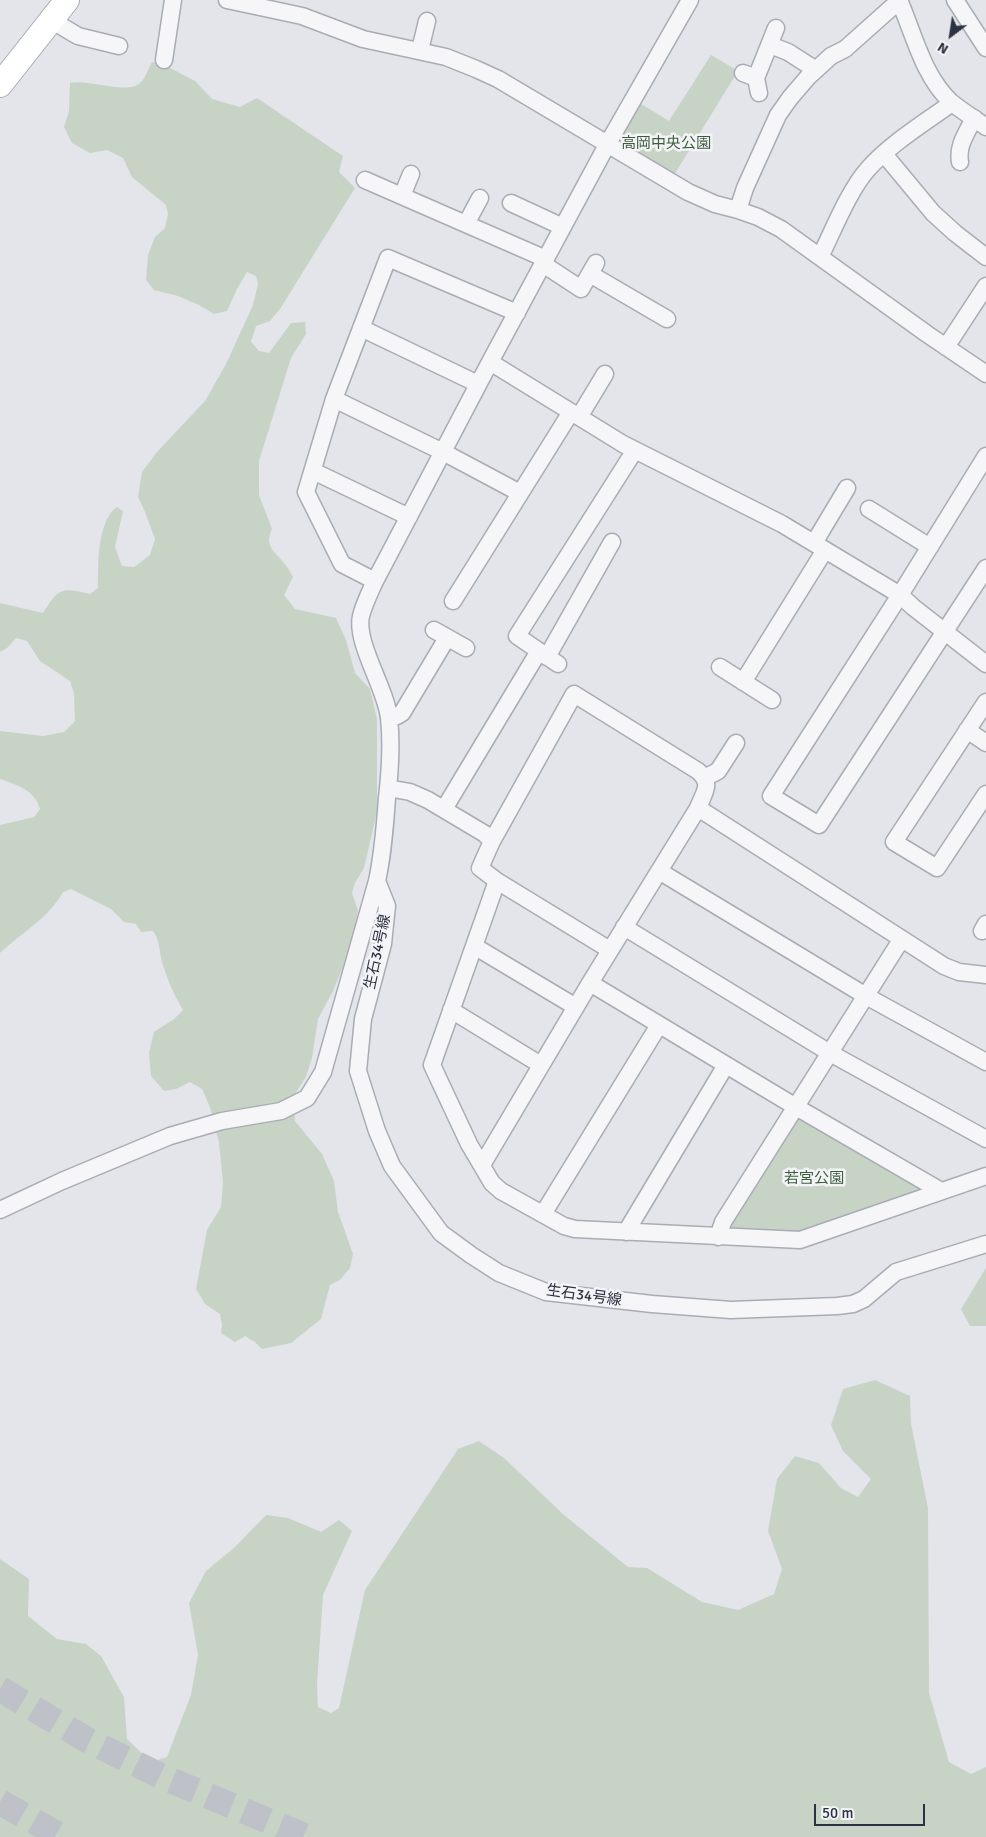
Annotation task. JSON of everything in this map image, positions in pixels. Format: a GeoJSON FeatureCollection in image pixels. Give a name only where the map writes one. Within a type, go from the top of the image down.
{"type":"FeatureCollection","features":[{"type":"Feature","properties":{"kind":"main road"},"geometry":{"type":"LineString","coordinates":[[0,85],[67,0]]}},
{"type":"Feature","properties":{"kind":"street"},"geometry":{"type":"LineString","coordinates":[[164,60],[173,0]]}},
{"type":"Feature","properties":{"kind":"street"},"geometry":{"type":"LineString","coordinates":[[227,0],[295,7],[318,22],[363,38],[446,57],[483,72],[688,192],[715,204],[738,210],[781,229],[986,374]]}},
{"type":"Feature","properties":{"kind":"street"},"geometry":{"type":"LineString","coordinates":[[0,1210],[62,1181],[170,1136],[222,1121],[281,1111],[307,1098],[323,1072],[377,882],[383,850],[391,763],[389,717],[384,697],[361,634],[360,618],[375,581],[478,384],[607,144],[690,0]]}},
{"type":"Feature","properties":{"kind":"street"},"geometry":{"type":"LineString","coordinates":[[738,210],[745,188],[778,115],[790,98],[831,56],[845,49],[899,0],[929,72],[940,90],[952,102],[980,123],[960,146],[960,162]]}},
{"type":"Feature","properties":{"kind":"street"},"geometry":{"type":"LineString","coordinates":[[955,0],[983,36]]}},
{"type":"Feature","properties":{"kind":"street"},"geometry":{"type":"LineString","coordinates":[[50,20],[78,36],[120,46]]}},
{"type":"Feature","properties":{"kind":"street"},"geometry":{"type":"LineString","coordinates":[[420,50],[427,21]]}},
{"type":"Feature","properties":{"kind":"street"},"geometry":{"type":"LineString","coordinates":[[753,81],[776,28]]}},
{"type":"Feature","properties":{"kind":"street"},"geometry":{"type":"LineString","coordinates":[[770,45],[788,52],[816,70]]}},
{"type":"Feature","properties":{"kind":"street"},"geometry":{"type":"LineString","coordinates":[[820,256],[856,186],[867,170],[884,154],[952,102]]}},
{"type":"Feature","properties":{"kind":"street"},"geometry":{"type":"LineString","coordinates":[[884,154],[933,213],[954,233],[986,257]]}},
{"type":"Feature","properties":{"kind":"street"},"geometry":{"type":"LineString","coordinates":[[402,196],[411,174]]}},
{"type":"Feature","properties":{"kind":"street"},"geometry":{"type":"LineString","coordinates":[[365,180],[466,224],[544,261],[581,289],[593,269],[663,311]]}},
{"type":"Feature","properties":{"kind":"street"},"geometry":{"type":"LineString","coordinates":[[466,224],[480,198]]}},
{"type":"Feature","properties":{"kind":"street"},"geometry":{"type":"LineString","coordinates":[[511,204],[563,227]]}},
{"type":"Feature","properties":{"kind":"street"},"geometry":{"type":"LineString","coordinates":[[375,581],[342,564],[306,492],[334,399],[388,258],[517,313]]}},
{"type":"Feature","properties":{"kind":"street"},"geometry":{"type":"LineString","coordinates":[[946,347],[986,286]]}},
{"type":"Feature","properties":{"kind":"street"},"geometry":{"type":"LineString","coordinates":[[361,328],[478,384]]}},
{"type":"Feature","properties":{"kind":"street"},"geometry":{"type":"LineString","coordinates":[[490,362],[634,450],[782,524],[900,594],[986,664]]}},
{"type":"Feature","properties":{"kind":"street"},"geometry":{"type":"LineString","coordinates":[[453,601],[520,492],[605,374]]}},
{"type":"Feature","properties":{"kind":"street"},"geometry":{"type":"LineString","coordinates":[[334,399],[520,492]]}},
{"type":"Feature","properties":{"kind":"street"},"geometry":{"type":"LineString","coordinates":[[548,657],[517,636],[634,450]]}},
{"type":"Feature","properties":{"kind":"street"},"geometry":{"type":"LineString","coordinates":[[986,456],[771,796],[819,825],[986,568]]}},
{"type":"Feature","properties":{"kind":"street"},"geometry":{"type":"LineString","coordinates":[[313,471],[409,517]]}},
{"type":"Feature","properties":{"kind":"street"},"geometry":{"type":"LineString","coordinates":[[743,682],[820,546],[847,488]]}},
{"type":"Feature","properties":{"kind":"street"},"geometry":{"type":"LineString","coordinates":[[868,509],[930,546]]}},
{"type":"Feature","properties":{"kind":"street"},"geometry":{"type":"LineString","coordinates":[[444,809],[548,657],[612,542]]}},
{"type":"Feature","properties":{"kind":"street"},"geometry":{"type":"LineString","coordinates":[[389,717],[402,713],[440,634],[466,648]]}},
{"type":"Feature","properties":{"kind":"street"},"geometry":{"type":"LineString","coordinates":[[720,667],[772,700]]}},
{"type":"Feature","properties":{"kind":"street"},"geometry":{"type":"LineString","coordinates":[[482,1165],[590,982],[610,950],[624,927],[698,808],[707,784],[706,777],[698,770],[574,694],[492,841],[480,868],[497,881],[610,950]]}},
{"type":"Feature","properties":{"kind":"street"},"geometry":{"type":"LineString","coordinates":[[986,702],[894,842],[936,868],[986,794]]}},
{"type":"Feature","properties":{"kind":"street"},"geometry":{"type":"LineString","coordinates":[[967,730],[986,743]]}},
{"type":"Feature","properties":{"kind":"street"},"geometry":{"type":"LineString","coordinates":[[706,777],[718,771],[736,743]]}},
{"type":"Feature","properties":{"kind":"street"},"geometry":{"type":"LineString","coordinates":[[388,788],[410,792],[444,809],[485,834],[492,841]]}},
{"type":"Feature","properties":{"kind":"street"},"geometry":{"type":"LineString","coordinates":[[698,808],[944,966],[959,972],[986,975]]}},
{"type":"Feature","properties":{"kind":"street"},"geometry":{"type":"LineString","coordinates":[[659,871],[866,996],[986,1062]]}},
{"type":"Feature","properties":{"kind":"street"},"geometry":{"type":"LineString","coordinates":[[497,881],[432,1065],[469,1144],[492,1183],[501,1191],[564,1226],[575,1229],[800,1240],[986,1176]]}},
{"type":"Feature","properties":{"kind":"street","name":"生石34号線"},"geometry":{"type":"LineString","coordinates":[[377,882],[387,906],[382,944],[363,1019],[358,1071],[377,1131],[392,1166],[441,1233],[470,1256],[499,1273],[546,1292],[652,1304],[731,1310],[853,1304],[864,1299],[896,1272],[986,1244]]}},
{"type":"Feature","properties":{"kind":"street"},"geometry":{"type":"LineString","coordinates":[[624,927],[830,1053],[986,1139]]}},
{"type":"Feature","properties":{"kind":"street"},"geometry":{"type":"LineString","coordinates":[[718,1237],[723,1222],[901,940]]}},
{"type":"Feature","properties":{"kind":"street"},"geometry":{"type":"LineString","coordinates":[[474,946],[576,1007]]}},
{"type":"Feature","properties":{"kind":"street"},"geometry":{"type":"LineString","coordinates":[[590,982],[796,1107],[941,1191]]}},
{"type":"Feature","properties":{"kind":"street"},"geometry":{"type":"LineString","coordinates":[[451,1010],[541,1065]]}},
{"type":"Feature","properties":{"kind":"street"},"geometry":{"type":"LineString","coordinates":[[543,1214],[660,1024]]}},
{"type":"Feature","properties":{"kind":"street"},"geometry":{"type":"LineString","coordinates":[[626,1232],[726,1065]]}},
{"type":"Feature","properties":{"kind":"green space","name":"高岡中央公園"},"geometry":{"type":"Polygon","coordinates":[[[711,55],[738,71],[674,175],[617,141],[638,102],[669,121],[711,55]]]}},
{"type":"Feature","properties":{"kind":"green space"},"geometry":{"type":"Polygon","coordinates":[[[152,62],[170,68],[195,81],[212,99],[240,107],[257,98],[343,156],[339,172],[355,188],[280,309],[270,321],[256,326],[251,342],[259,351],[269,353],[291,323],[305,322],[306,334],[291,358],[259,461],[259,495],[272,529],[269,540],[271,548],[287,566],[293,577],[284,595],[295,609],[336,618],[346,640],[355,673],[370,689],[377,719],[377,812],[364,868],[355,883],[352,893],[358,910],[352,945],[333,991],[318,1019],[312,1058],[306,1077],[293,1097],[295,1121],[322,1154],[334,1181],[338,1212],[353,1254],[350,1268],[340,1280],[330,1285],[321,1319],[291,1343],[262,1349],[245,1336],[235,1342],[221,1333],[220,1314],[205,1304],[196,1289],[207,1230],[221,1207],[223,1182],[219,1143],[210,1107],[202,1089],[190,1082],[176,1089],[164,1091],[151,1076],[149,1053],[154,1032],[174,1019],[183,1010],[168,978],[161,958],[158,941],[153,931],[141,932],[136,924],[124,922],[111,909],[71,889],[63,892],[57,902],[42,918],[0,953],[0,825],[34,817],[40,809],[30,793],[19,786],[0,779],[0,731],[43,736],[64,732],[75,721],[74,694],[70,681],[40,661],[27,641],[16,638],[7,648],[0,652],[0,603],[43,613],[57,594],[73,590],[90,594],[98,588],[102,533],[110,514],[117,507],[123,511],[115,547],[122,566],[134,567],[150,555],[155,539],[138,497],[142,472],[157,452],[205,401],[226,364],[253,305],[258,284],[256,276],[247,272],[227,311],[214,314],[178,296],[154,290],[146,280],[148,255],[155,237],[165,228],[168,214],[166,205],[132,177],[123,158],[107,150],[90,153],[72,143],[64,127],[69,111],[70,83],[78,82],[127,88],[140,83],[152,62]]]}},
{"type":"Feature","properties":{"kind":"green space","name":"若宮公園"},"geometry":{"type":"Polygon","coordinates":[[[799,1112],[932,1190],[795,1235],[733,1231],[730,1221],[799,1112]]]}},
{"type":"Feature","properties":{"kind":"green space"},"geometry":{"type":"Polygon","coordinates":[[[986,1268],[986,1326],[970,1326],[961,1309],[986,1268]]]}},
{"type":"Feature","properties":{"kind":"green space"},"geometry":{"type":"Polygon","coordinates":[[[875,1380],[910,1396],[911,1424],[928,1508],[929,1693],[949,1762],[971,1774],[986,1767],[986,1837],[0,1837],[0,1559],[29,1579],[28,1616],[57,1639],[86,1644],[101,1656],[124,1697],[127,1739],[151,1762],[167,1757],[191,1695],[198,1655],[189,1603],[206,1571],[235,1547],[266,1515],[288,1518],[321,1532],[339,1520],[352,1531],[323,1595],[317,1684],[318,1707],[331,1713],[339,1708],[365,1590],[458,1449],[479,1441],[504,1458],[564,1515],[628,1567],[647,1568],[702,1602],[738,1610],[774,1594],[782,1569],[768,1531],[777,1479],[795,1456],[819,1463],[841,1488],[858,1497],[871,1479],[843,1451],[831,1425],[843,1389],[875,1380]]]}},
{"type":"Feature","properties":{"kind":"tunnel"},"geometry":{"type":"LineString","coordinates":[[0,1689],[89,1741],[163,1777],[307,1837]]}},
{"type":"Feature","properties":{"kind":"tunnel"},"geometry":{"type":"LineString","coordinates":[[0,1802],[62,1837]]}}]}
